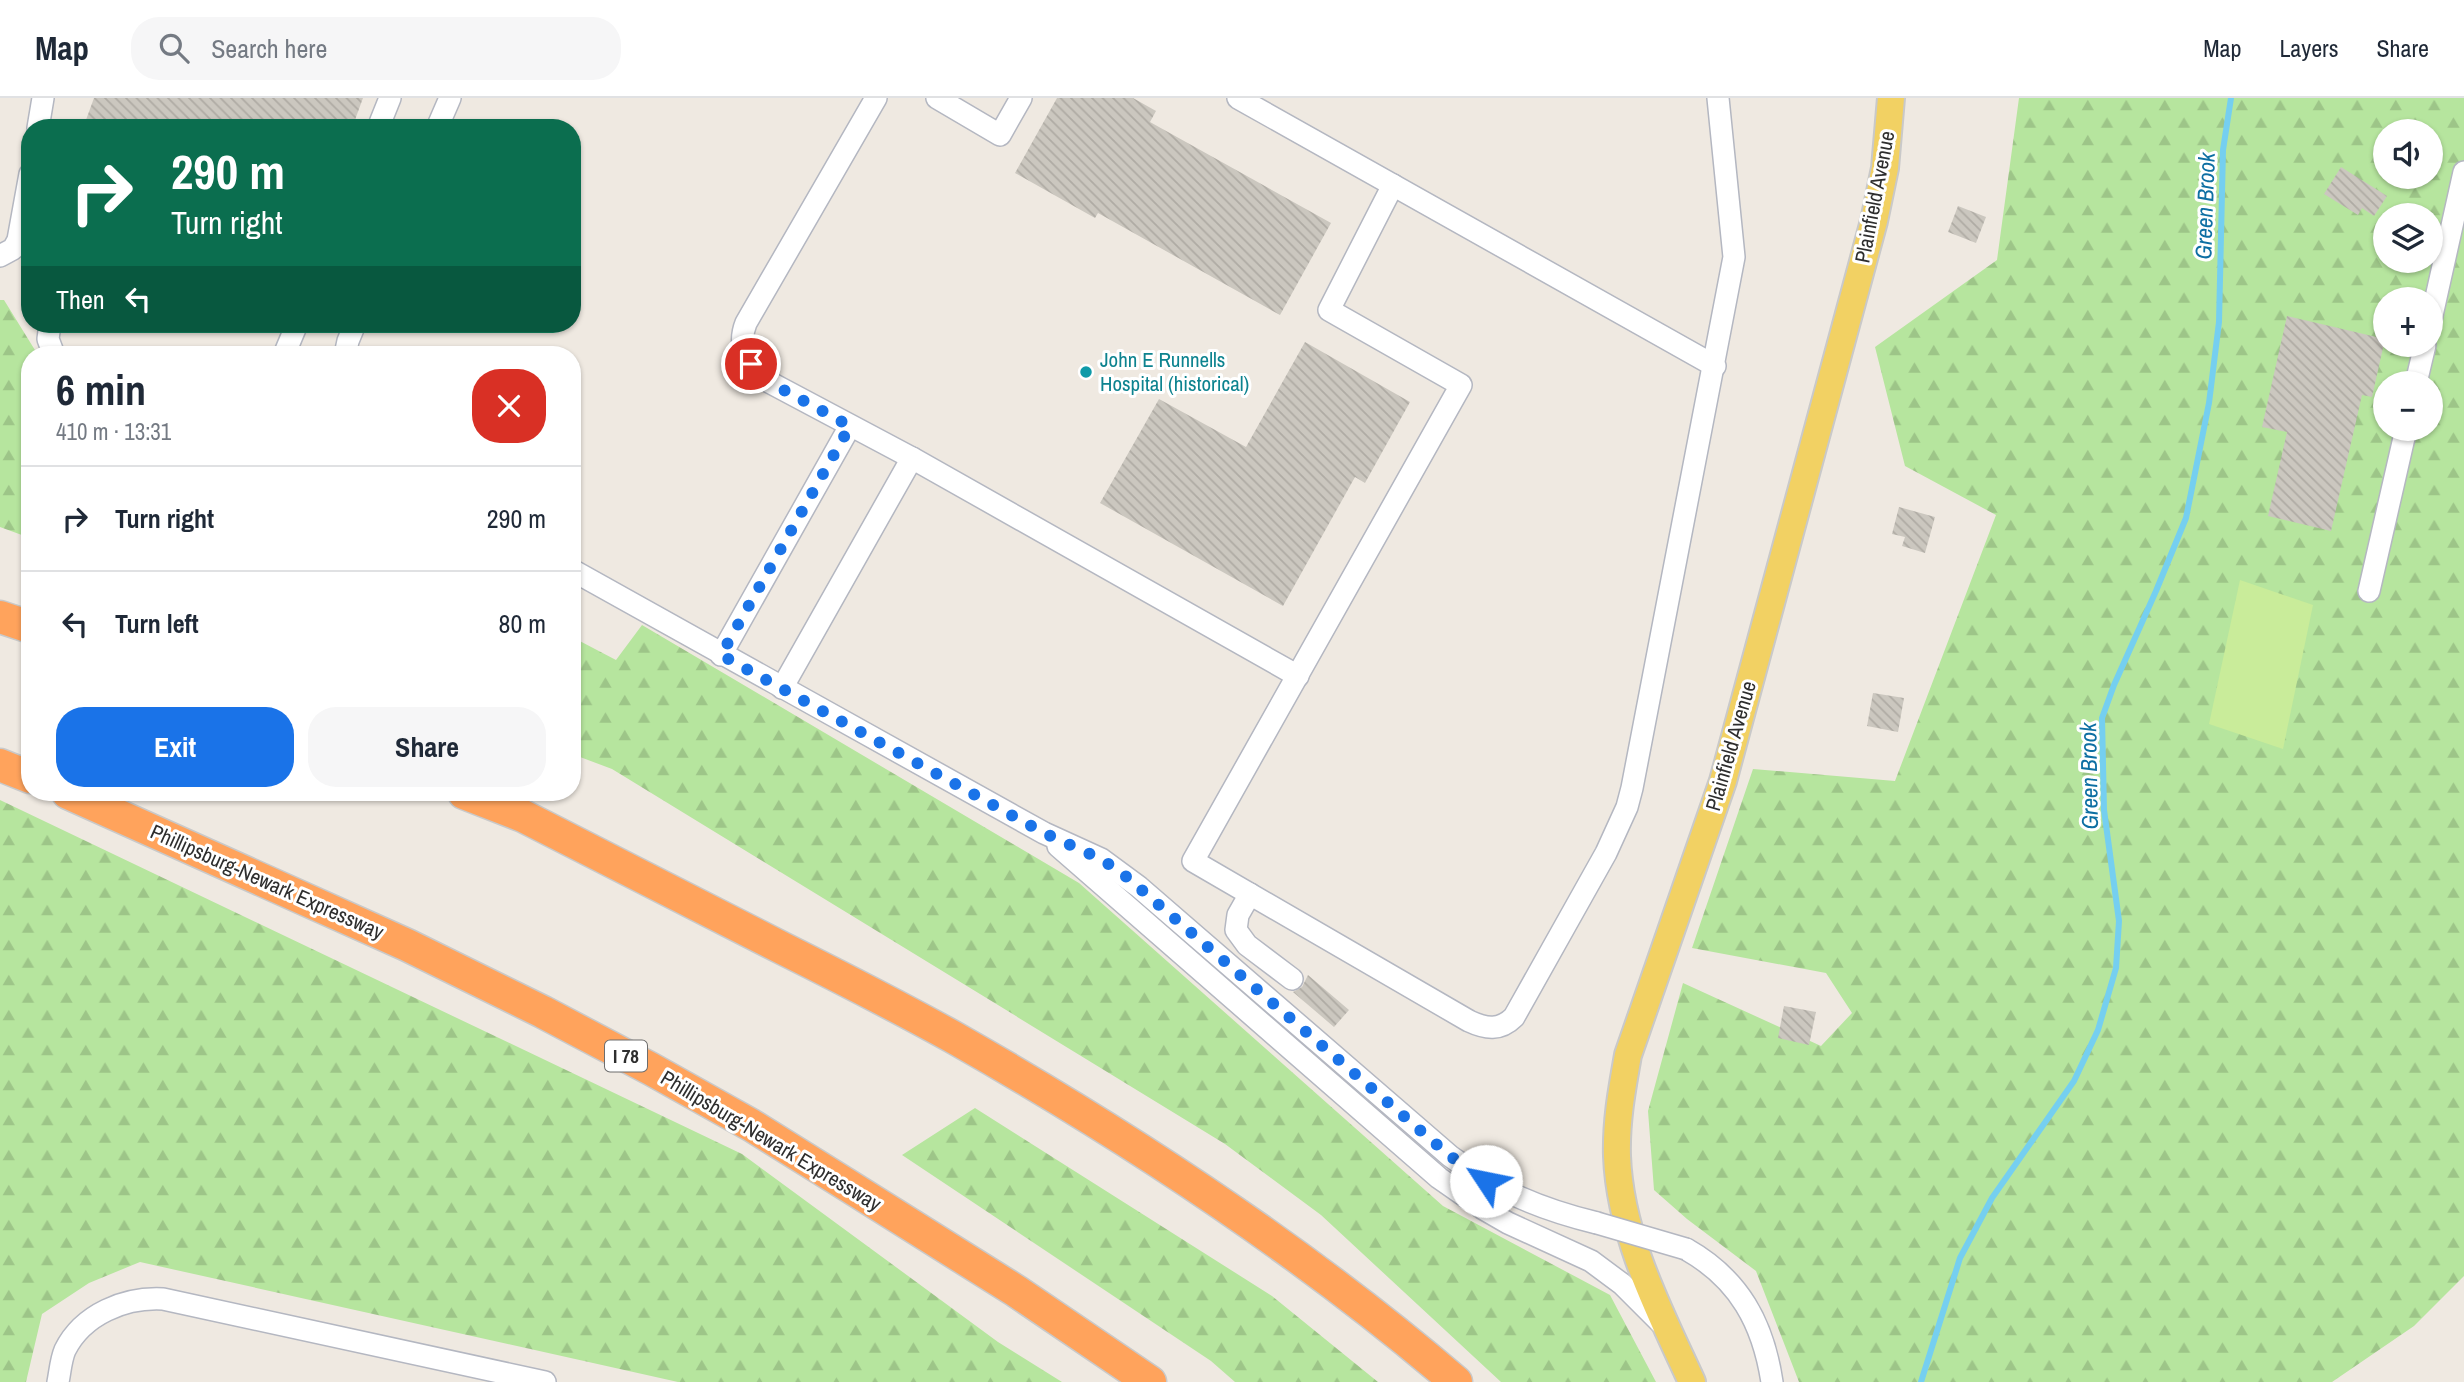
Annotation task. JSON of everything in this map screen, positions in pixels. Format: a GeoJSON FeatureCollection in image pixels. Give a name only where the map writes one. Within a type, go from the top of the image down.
{"type":"FeatureCollection","features":[{"type":"Feature","properties":{"kind":"highway"},"geometry":{"type":"LineString","coordinates":[[0,617],[21,624]]}},
{"type":"Feature","properties":{"kind":"highway"},"geometry":{"type":"LineString","coordinates":[[0,765],[21,773]]}},
{"type":"Feature","properties":{"kind":"highway","name":"Phillipsburg-Newark Expressway"},"geometry":{"type":"LineString","coordinates":[[86,801],[407,945],[651,1069],[751,1125],[856,1190],[1016,1291],[1150,1382]]}},
{"type":"Feature","properties":{"kind":"highway"},"geometry":{"type":"LineString","coordinates":[[485,801],[523,816],[869,992],[1048,1092],[1186,1180],[1309,1266],[1456,1382]]}},
{"type":"Feature","properties":{"kind":"main road","name":"Plainfield Avenue"},"geometry":{"type":"LineString","coordinates":[[1692,1382],[1639,1260],[1624,1206],[1617,1158],[1620,1098],[1628,1055],[1693,872],[1730,755],[1874,222],[1885,168],[1891,98]]}},
{"type":"Feature","properties":{"kind":"lane"},"geometry":{"type":"LineString","coordinates":[[40,119],[43,98]]}},
{"type":"Feature","properties":{"kind":"lane"},"geometry":{"type":"LineString","coordinates":[[382,119],[390,98]]}},
{"type":"Feature","properties":{"kind":"lane"},"geometry":{"type":"LineString","coordinates":[[441,119],[450,98]]}},
{"type":"Feature","properties":{"kind":"lane"},"geometry":{"type":"LineString","coordinates":[[876,98],[742,334],[745,354],[759,374],[1297,676]]}},
{"type":"Feature","properties":{"kind":"lane"},"geometry":{"type":"LineString","coordinates":[[937,98],[1000,135],[1021,98]]}},
{"type":"Feature","properties":{"kind":"lane"},"geometry":{"type":"LineString","coordinates":[[1238,98],[1715,366]]}},
{"type":"Feature","properties":{"kind":"lane"},"geometry":{"type":"LineString","coordinates":[[1393,186],[1329,310],[1461,385],[1194,861],[1469,1021],[1484,1028],[1495,1028],[1507,1024],[1514,1017],[1606,853],[1627,807],[1715,366],[1734,257],[1718,98]]}},
{"type":"Feature","properties":{"kind":"lane"},"geometry":{"type":"LineString","coordinates":[[2438,287],[2464,172]]}},
{"type":"Feature","properties":{"kind":"lane"},"geometry":{"type":"LineString","coordinates":[[0,256],[13,249],[21,226]]}},
{"type":"Feature","properties":{"kind":"lane"},"geometry":{"type":"LineString","coordinates":[[721,655],[850,426]]}},
{"type":"Feature","properties":{"kind":"lane"},"geometry":{"type":"LineString","coordinates":[[2370,591],[2403,441]]}},
{"type":"Feature","properties":{"kind":"lane"},"geometry":{"type":"LineString","coordinates":[[782,688],[912,458]]}},
{"type":"Feature","properties":{"kind":"lane"},"geometry":{"type":"LineString","coordinates":[[581,575],[1044,833],[1101,859],[1122,873],[1473,1173],[1541,1208],[1686,1250],[1704,1260],[1738,1294],[1753,1316],[1763,1339],[1772,1382]]}},
{"type":"Feature","properties":{"kind":"lane"},"geometry":{"type":"LineString","coordinates":[[1044,833],[1439,1178],[1507,1223],[1591,1261],[1622,1284],[1670,1332]]}},
{"type":"Feature","properties":{"kind":"lane"},"geometry":{"type":"LineString","coordinates":[[1250,894],[1238,915],[1236,930],[1247,945],[1292,979]]}},
{"type":"Feature","properties":{"kind":"lane"},"geometry":{"type":"LineString","coordinates":[[58,1382],[64,1352],[75,1333],[93,1318],[117,1305],[143,1298],[163,1299],[545,1382]]}},
{"type":"Feature","properties":{"kind":"green space"},"geometry":{"type":"Polygon","coordinates":[[[2019,98],[2464,98],[2464,1276],[2414,1326],[2332,1382],[1799,1382],[1756,1271],[1687,1219],[1654,1190],[1648,1111],[1683,983],[1821,1046],[1852,1013],[1826,973],[1692,948],[1753,769],[1895,781],[1996,515],[1905,466],[1875,347],[1997,260],[2019,98]]]}},
{"type":"Feature","properties":{"kind":"green space"},"geometry":{"type":"Polygon","coordinates":[[[0,300],[4,300],[21,328],[21,333],[24,333],[32,346],[21,346],[21,535],[0,527],[0,300]]]}},
{"type":"Feature","properties":{"kind":"green space"},"geometry":{"type":"Polygon","coordinates":[[[2240,580],[2313,605],[2283,749],[2209,724],[2240,580]]]}},
{"type":"Feature","properties":{"kind":"green space"},"geometry":{"type":"Polygon","coordinates":[[[642,625],[1079,883],[1443,1206],[1610,1295],[1656,1382],[1501,1382],[1321,1215],[1225,1144],[612,769],[581,757],[581,642],[616,660],[642,625]]]}},
{"type":"Feature","properties":{"kind":"green space"},"geometry":{"type":"Polygon","coordinates":[[[0,800],[742,1154],[998,1342],[1062,1382],[678,1382],[140,1262],[89,1283],[42,1314],[26,1382],[0,1382],[0,800]]]}},
{"type":"Feature","properties":{"kind":"green space"},"geometry":{"type":"Polygon","coordinates":[[[975,1108],[1272,1296],[1378,1382],[1235,1382],[1211,1361],[902,1155],[975,1108]]]}},
{"type":"Feature","properties":{"kind":"building"},"geometry":{"type":"Polygon","coordinates":[[[94,98],[363,98],[355,119],[86,119],[94,98]]]}},
{"type":"Feature","properties":{"kind":"building"},"geometry":{"type":"Polygon","coordinates":[[[1057,98],[1133,98],[1156,111],[1150,122],[1331,223],[1280,315],[1098,213],[1095,218],[1015,173],[1057,98]]]}},
{"type":"Feature","properties":{"kind":"building"},"geometry":{"type":"Polygon","coordinates":[[[2341,167],[2387,196],[2382,203],[2373,203],[2373,215],[2362,208],[2358,215],[2324,194],[2341,167]]]}},
{"type":"Feature","properties":{"kind":"building"},"geometry":{"type":"Polygon","coordinates":[[[1958,206],[1986,217],[1976,243],[1948,232],[1958,206]]]}},
{"type":"Feature","properties":{"kind":"building"},"geometry":{"type":"Polygon","coordinates":[[[2287,316],[2373,336],[2373,357],[2381,357],[2378,371],[2373,371],[2372,397],[2362,395],[2331,531],[2268,516],[2287,432],[2262,427],[2287,316]]]}},
{"type":"Feature","properties":{"kind":"building"},"geometry":{"type":"Polygon","coordinates":[[[1305,342],[1410,402],[1365,483],[1355,477],[1283,606],[1100,503],[1159,399],[1246,447],[1305,342]]]}},
{"type":"Feature","properties":{"kind":"building"},"geometry":{"type":"Polygon","coordinates":[[[1899,507],[1935,517],[1925,553],[1902,546],[1905,537],[1892,534],[1899,507]]]}},
{"type":"Feature","properties":{"kind":"building"},"geometry":{"type":"Polygon","coordinates":[[[1873,693],[1904,698],[1898,732],[1867,726],[1873,693]]]}},
{"type":"Feature","properties":{"kind":"building"},"geometry":{"type":"Polygon","coordinates":[[[1308,975],[1349,1010],[1334,1027],[1293,992],[1302,987],[1308,975]]]}},
{"type":"Feature","properties":{"kind":"building"},"geometry":{"type":"Polygon","coordinates":[[[1784,1006],[1816,1012],[1809,1045],[1778,1038],[1784,1006]]]}},
{"type":"Feature","properties":{"kind":"waterway","name":"Green Brook"},"geometry":{"type":"LineString","coordinates":[[1921,1382],[1960,1258],[1992,1198],[2074,1081],[2098,1030],[2116,968],[2119,921],[2104,810],[2102,718],[2186,518],[2209,403],[2219,322],[2223,150],[2231,98]]}},
{"type":"Feature","properties":{"kind":"place","name":"John E Runnells Hospital (historical)"},"geometry":{"type":"Point","coordinates":[1086,372]}},
{"type":"Feature","properties":{"kind":"route"},"geometry":{"type":"LineString","coordinates":[[751,364],[769,382],[850,426],[721,655],[1044,833],[1101,859],[1122,873],[1450,1156],[1486,1181]]}}]}
